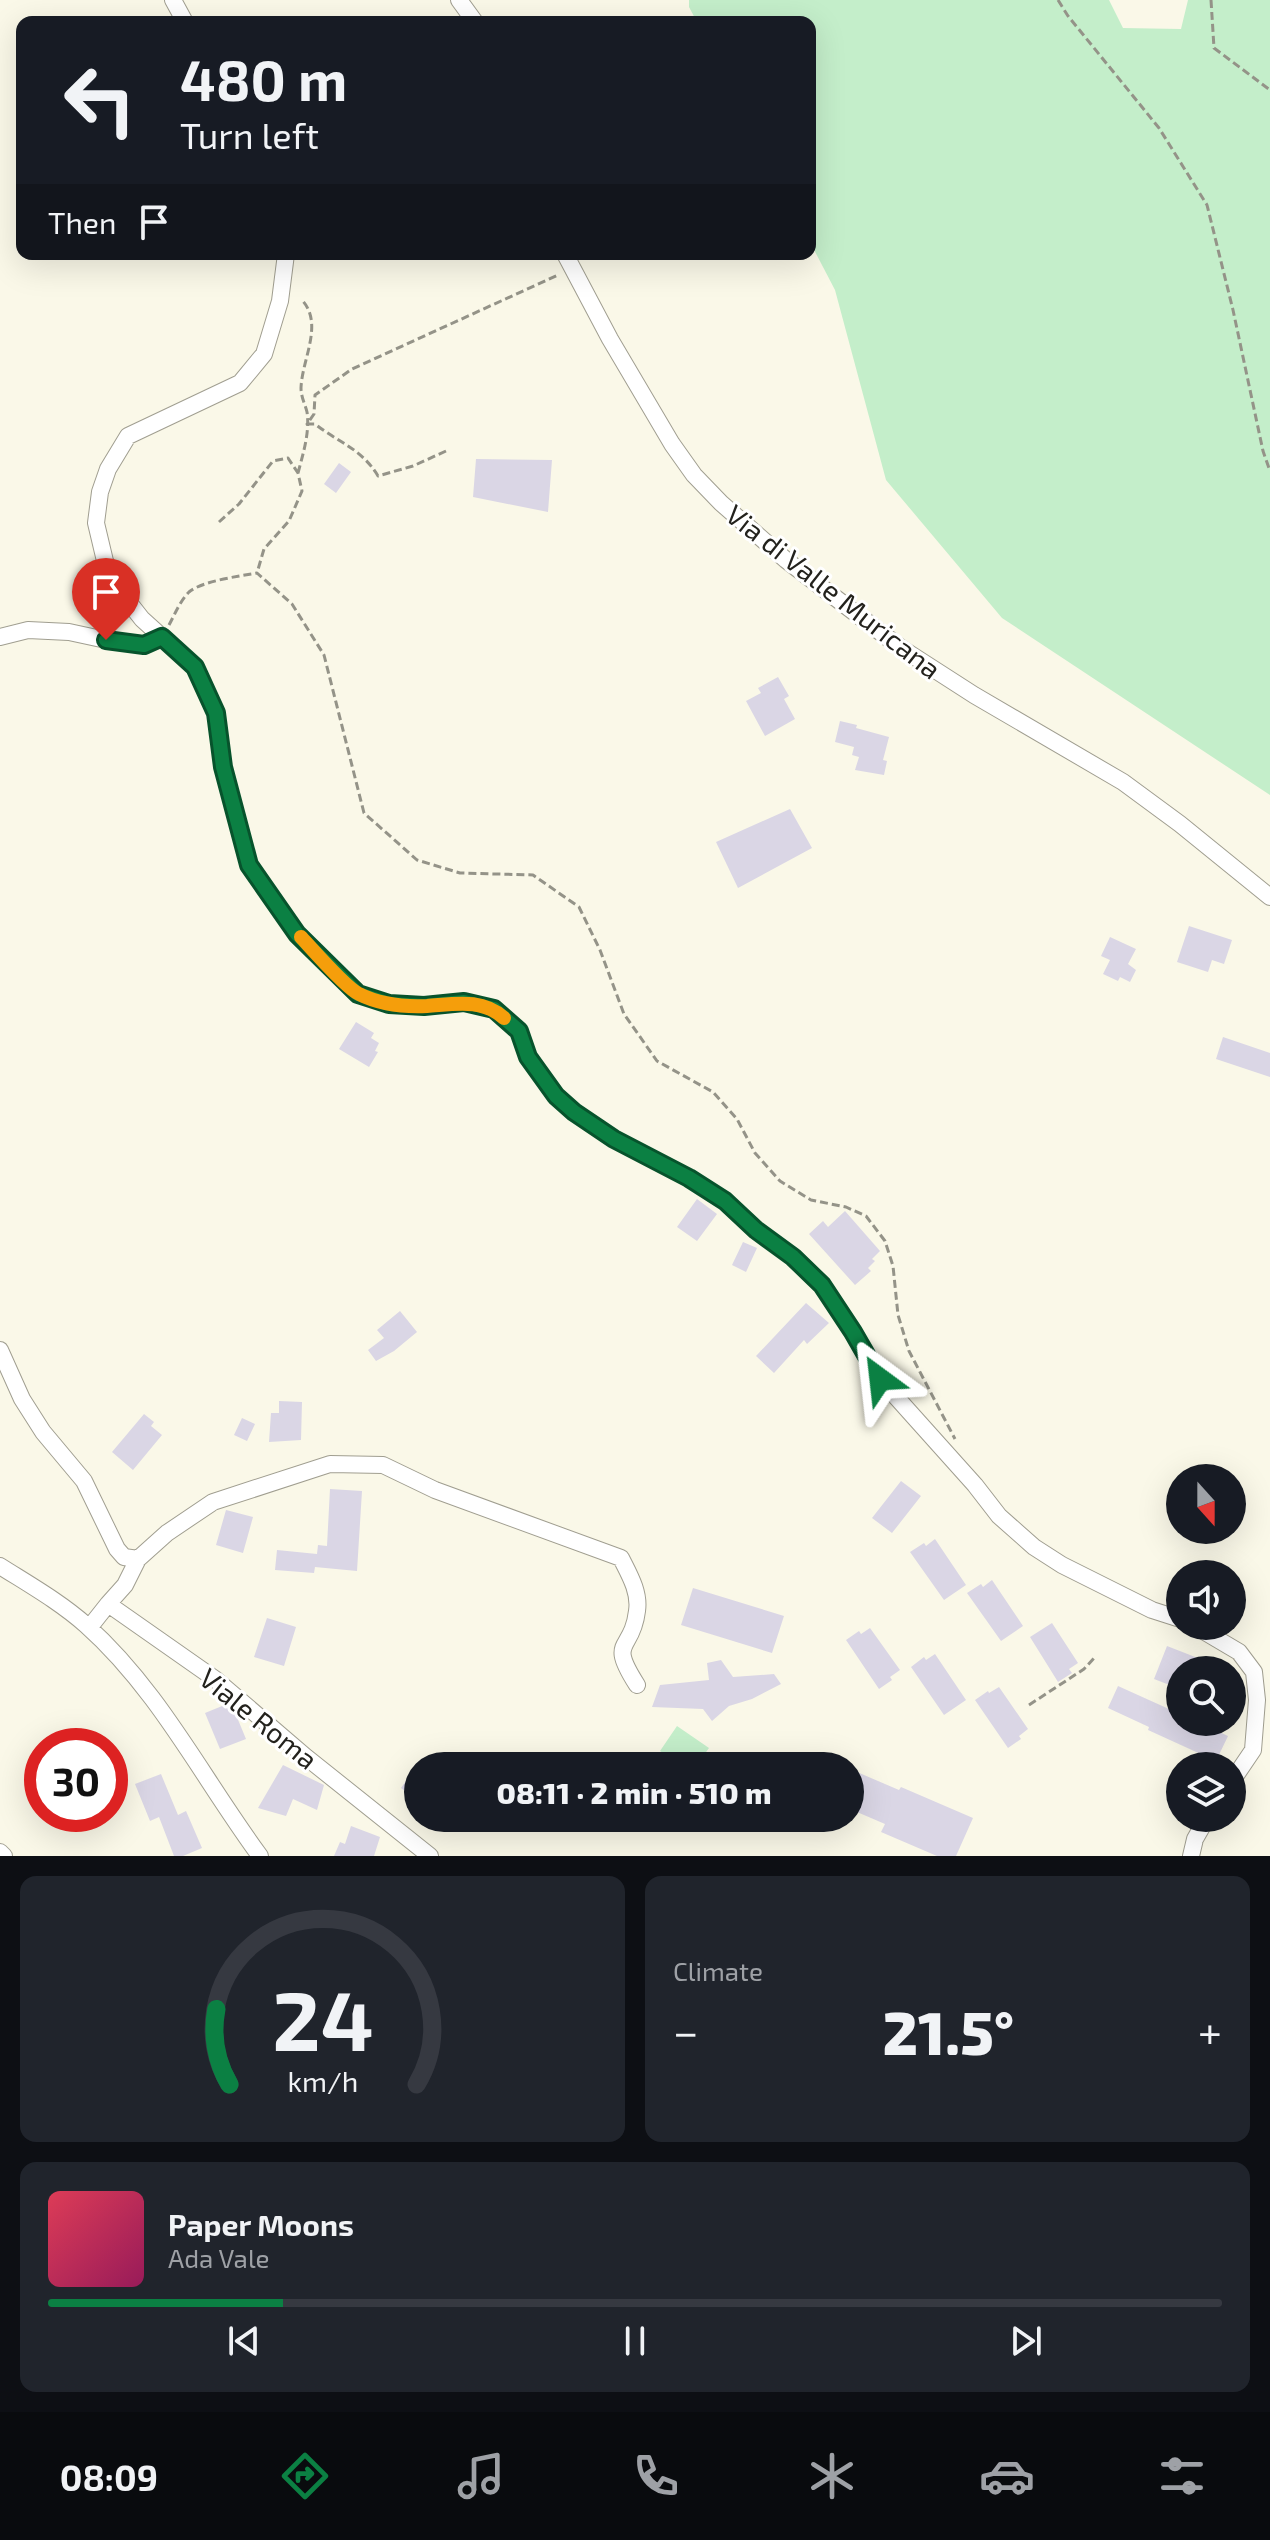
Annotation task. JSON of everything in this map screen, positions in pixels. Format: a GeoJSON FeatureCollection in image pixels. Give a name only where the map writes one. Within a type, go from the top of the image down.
{"type":"FeatureCollection","features":[{"type":"Feature","properties":{"kind":"street"},"geometry":{"type":"LineString","coordinates":[[285,260],[280,301],[264,354],[240,383],[128,436],[108,469],[100,492],[96,523],[105,561],[120,591],[142,619],[195,667],[216,713],[223,767],[249,865],[297,934],[354,990],[389,1004],[424,1006],[464,1002],[494,1009],[519,1031],[528,1057],[556,1096],[574,1112],[614,1139],[689,1178],[725,1201],[822,1285],[880,1379],[999,1516],[1034,1547],[1062,1565],[1166,1614]]}},
{"type":"Feature","properties":{"kind":"street","name":"Via di Valle Muricana"},"geometry":{"type":"LineString","coordinates":[[569,261],[672,444],[694,475],[721,503],[786,560],[913,656],[1123,782],[1270,897]]}},
{"type":"Feature","properties":{"kind":"street"},"geometry":{"type":"LineString","coordinates":[[0,637],[28,630],[69,632],[144,645],[162,637]]}},
{"type":"Feature","properties":{"kind":"street"},"geometry":{"type":"LineString","coordinates":[[0,1350],[22,1399],[36,1421],[84,1481],[117,1549],[124,1557],[138,1559]]}},
{"type":"Feature","properties":{"kind":"street"},"geometry":{"type":"LineString","coordinates":[[89,1628],[125,1585],[138,1559],[167,1533],[213,1502],[330,1464],[383,1465],[435,1490],[621,1558],[634,1584],[638,1609],[621,1651],[624,1665],[637,1685]]}},
{"type":"Feature","properties":{"kind":"street"},"geometry":{"type":"LineString","coordinates":[[0,1566],[63,1606],[89,1628],[140,1684],[173,1726],[224,1807],[260,1856]]}},
{"type":"Feature","properties":{"kind":"street","name":"Viale Roma"},"geometry":{"type":"LineString","coordinates":[[108,1604],[215,1679],[430,1856]]}},
{"type":"Feature","properties":{"kind":"street"},"geometry":{"type":"LineString","coordinates":[[1219,1640],[1239,1652],[1254,1672],[1257,1700],[1253,1750],[1246,1760]]}},
{"type":"Feature","properties":{"kind":"street"},"geometry":{"type":"LineString","coordinates":[[1191,1856],[1199,1832]]}},
{"type":"Feature","properties":{"kind":"path"},"geometry":{"type":"LineString","coordinates":[[1058,0],[1159,128],[1207,205],[1270,471]]}},
{"type":"Feature","properties":{"kind":"path"},"geometry":{"type":"LineString","coordinates":[[1211,0],[1214,48],[1270,90]]}},
{"type":"Feature","properties":{"kind":"path"},"geometry":{"type":"LineString","coordinates":[[307,424],[314,414],[315,395],[352,369],[569,261]]}},
{"type":"Feature","properties":{"kind":"path"},"geometry":{"type":"LineString","coordinates":[[298,473],[307,424],[301,381],[313,324],[310,308],[302,300]]}},
{"type":"Feature","properties":{"kind":"path"},"geometry":{"type":"LineString","coordinates":[[307,424],[315,424],[352,446],[378,476],[413,466],[446,451]]}},
{"type":"Feature","properties":{"kind":"path"},"geometry":{"type":"LineString","coordinates":[[219,522],[239,504],[273,461],[288,458],[298,473],[302,491],[289,521],[264,549],[257,573]]}},
{"type":"Feature","properties":{"kind":"path"},"geometry":{"type":"LineString","coordinates":[[162,637],[191,590],[230,577],[257,573],[292,604],[324,655],[364,813],[417,860],[460,873],[533,875],[579,907],[600,950],[624,1014],[657,1061],[713,1092],[737,1119],[755,1153],[780,1181],[811,1200],[846,1207],[866,1216],[885,1241],[893,1266],[898,1315],[909,1351],[957,1444]]}},
{"type":"Feature","properties":{"kind":"path"},"geometry":{"type":"LineString","coordinates":[[1029,1705],[1084,1669],[1096,1656]]}},
{"type":"Feature","properties":{"kind":"green space"},"geometry":{"type":"Polygon","coordinates":[[[689,0],[1109,0],[1123,28],[1181,29],[1188,0],[1270,0],[1270,795],[1002,618],[886,480],[835,290],[816,254],[816,16],[694,16],[689,0]]]}},
{"type":"Feature","properties":{"kind":"green space"},"geometry":{"type":"Polygon","coordinates":[[[677,1726],[709,1748],[706,1752],[660,1751],[677,1726]]]}},
{"type":"Feature","properties":{"kind":"building"},"geometry":{"type":"Polygon","coordinates":[[[476,459],[552,460],[548,512],[473,497],[476,459]]]}},
{"type":"Feature","properties":{"kind":"building"},"geometry":{"type":"Polygon","coordinates":[[[339,463],[351,472],[336,493],[324,484],[339,463]]]}},
{"type":"Feature","properties":{"kind":"building"},"geometry":{"type":"Polygon","coordinates":[[[778,677],[789,696],[784,699],[795,719],[765,736],[746,701],[761,693],[758,688],[778,677]]]}},
{"type":"Feature","properties":{"kind":"building"},"geometry":{"type":"Polygon","coordinates":[[[840,721],[889,737],[883,760],[887,761],[884,775],[855,770],[859,757],[852,755],[854,747],[835,742],[840,721]]]}},
{"type":"Feature","properties":{"kind":"building"},"geometry":{"type":"Polygon","coordinates":[[[790,809],[812,848],[738,888],[716,842],[790,809]]]}},
{"type":"Feature","properties":{"kind":"building"},"geometry":{"type":"Polygon","coordinates":[[[1189,926],[1232,940],[1224,964],[1212,960],[1208,972],[1177,962],[1189,926]]]}},
{"type":"Feature","properties":{"kind":"building"},"geometry":{"type":"Polygon","coordinates":[[[1110,937],[1136,949],[1128,964],[1136,970],[1130,982],[1120,977],[1118,981],[1103,974],[1110,960],[1101,956],[1110,937]]]}},
{"type":"Feature","properties":{"kind":"building"},"geometry":{"type":"Polygon","coordinates":[[[356,1022],[374,1033],[371,1038],[379,1043],[375,1051],[378,1052],[369,1067],[339,1049],[356,1022]]]}},
{"type":"Feature","properties":{"kind":"building"},"geometry":{"type":"Polygon","coordinates":[[[1223,1037],[1270,1053],[1270,1077],[1216,1059],[1223,1037]]]}},
{"type":"Feature","properties":{"kind":"building"},"geometry":{"type":"Polygon","coordinates":[[[697,1199],[717,1214],[697,1241],[677,1227],[697,1199]]]}},
{"type":"Feature","properties":{"kind":"building"},"geometry":{"type":"Polygon","coordinates":[[[845,1211],[880,1251],[872,1259],[875,1261],[868,1268],[871,1271],[855,1285],[809,1234],[823,1221],[828,1227],[845,1211]]]}},
{"type":"Feature","properties":{"kind":"building"},"geometry":{"type":"Polygon","coordinates":[[[743,1242],[757,1248],[746,1272],[732,1265],[743,1242]]]}},
{"type":"Feature","properties":{"kind":"building"},"geometry":{"type":"Polygon","coordinates":[[[806,1303],[829,1323],[807,1344],[804,1340],[774,1373],[756,1356],[806,1303]]]}},
{"type":"Feature","properties":{"kind":"building"},"geometry":{"type":"Polygon","coordinates":[[[400,1311],[417,1332],[376,1361],[368,1350],[384,1338],[377,1330],[400,1311]]]}},
{"type":"Feature","properties":{"kind":"building"},"geometry":{"type":"Polygon","coordinates":[[[279,1401],[302,1402],[301,1440],[269,1442],[271,1413],[279,1413],[279,1401]]]}},
{"type":"Feature","properties":{"kind":"building"},"geometry":{"type":"Polygon","coordinates":[[[144,1414],[154,1422],[151,1426],[162,1435],[133,1470],[112,1452],[144,1414]]]}},
{"type":"Feature","properties":{"kind":"building"},"geometry":{"type":"Polygon","coordinates":[[[242,1418],[255,1424],[247,1441],[234,1435],[242,1418]]]}},
{"type":"Feature","properties":{"kind":"building"},"geometry":{"type":"Polygon","coordinates":[[[901,1481],[921,1496],[892,1533],[872,1518],[901,1481]]]}},
{"type":"Feature","properties":{"kind":"building"},"geometry":{"type":"Polygon","coordinates":[[[330,1489],[362,1491],[357,1571],[315,1567],[314,1573],[275,1570],[277,1550],[317,1554],[318,1545],[327,1546],[330,1489]]]}},
{"type":"Feature","properties":{"kind":"building"},"geometry":{"type":"Polygon","coordinates":[[[226,1510],[253,1517],[243,1553],[216,1545],[226,1510]]]}},
{"type":"Feature","properties":{"kind":"building"},"geometry":{"type":"Polygon","coordinates":[[[935,1539],[966,1585],[944,1600],[910,1552],[935,1539]]]}},
{"type":"Feature","properties":{"kind":"building"},"geometry":{"type":"Polygon","coordinates":[[[992,1580],[1023,1626],[1001,1641],[967,1593],[992,1580]]]}},
{"type":"Feature","properties":{"kind":"building"},"geometry":{"type":"Polygon","coordinates":[[[693,1588],[784,1616],[772,1653],[681,1625],[693,1588]]]}},
{"type":"Feature","properties":{"kind":"building"},"geometry":{"type":"Polygon","coordinates":[[[267,1618],[296,1627],[284,1666],[254,1657],[267,1618]]]}},
{"type":"Feature","properties":{"kind":"building"},"geometry":{"type":"Polygon","coordinates":[[[1052,1623],[1078,1663],[1069,1669],[1072,1673],[1058,1682],[1030,1637],[1052,1623]]]}},
{"type":"Feature","properties":{"kind":"building"},"geometry":{"type":"Polygon","coordinates":[[[870,1628],[900,1670],[879,1689],[846,1640],[870,1628]]]}},
{"type":"Feature","properties":{"kind":"building"},"geometry":{"type":"Polygon","coordinates":[[[1167,1646],[1193,1656],[1166,1656],[1166,1684],[1154,1679],[1167,1646]]]}},
{"type":"Feature","properties":{"kind":"building"},"geometry":{"type":"Polygon","coordinates":[[[935,1654],[966,1700],[944,1715],[911,1667],[924,1657],[926,1660],[935,1654]]]}},
{"type":"Feature","properties":{"kind":"building"},"geometry":{"type":"Polygon","coordinates":[[[721,1660],[733,1677],[774,1674],[781,1684],[752,1699],[729,1706],[712,1721],[703,1709],[652,1707],[660,1685],[709,1680],[707,1663],[721,1660]]]}},
{"type":"Feature","properties":{"kind":"building"},"geometry":{"type":"Polygon","coordinates":[[[1118,1686],[1166,1708],[1166,1736],[1228,1736],[1220,1752],[1196,1752],[1108,1708],[1118,1686]]]}},
{"type":"Feature","properties":{"kind":"building"},"geometry":{"type":"Polygon","coordinates":[[[999,1687],[1028,1729],[1019,1736],[1021,1739],[1008,1748],[975,1700],[999,1687]]]}},
{"type":"Feature","properties":{"kind":"building"},"geometry":{"type":"Polygon","coordinates":[[[227,1704],[234,1710],[246,1739],[220,1749],[205,1713],[227,1704]]]}},
{"type":"Feature","properties":{"kind":"building"},"geometry":{"type":"Polygon","coordinates":[[[283,1765],[324,1785],[317,1810],[293,1799],[286,1816],[258,1808],[283,1765]]]}},
{"type":"Feature","properties":{"kind":"building"},"geometry":{"type":"Polygon","coordinates":[[[161,1774],[178,1815],[186,1811],[202,1848],[183,1856],[174,1856],[159,1817],[150,1821],[135,1784],[161,1774]]]}},
{"type":"Feature","properties":{"kind":"building"},"geometry":{"type":"Polygon","coordinates":[[[864,1775],[899,1790],[901,1787],[973,1818],[956,1856],[937,1856],[881,1832],[885,1824],[864,1815],[864,1775]]]}},
{"type":"Feature","properties":{"kind":"building"},"geometry":{"type":"Polygon","coordinates":[[[351,1826],[380,1837],[374,1856],[334,1856],[340,1842],[345,1844],[351,1826]]]}},
{"type":"Feature","properties":{"kind":"slow traffic"},"geometry":{"type":"LineString","coordinates":[[301,937],[358,994],[389,1004],[424,1006],[464,1002],[494,1009],[504,1018]]}},
{"type":"Feature","properties":{"kind":"route"},"geometry":{"type":"LineString","coordinates":[[106,640],[144,645],[162,637],[195,667],[216,713],[223,767],[249,865],[297,934],[358,994],[389,1004],[424,1006],[464,1002],[494,1009],[519,1031],[528,1057],[556,1096],[574,1112],[614,1139],[689,1178],[725,1201],[756,1230],[793,1257],[822,1285],[880,1379]]}}]}
